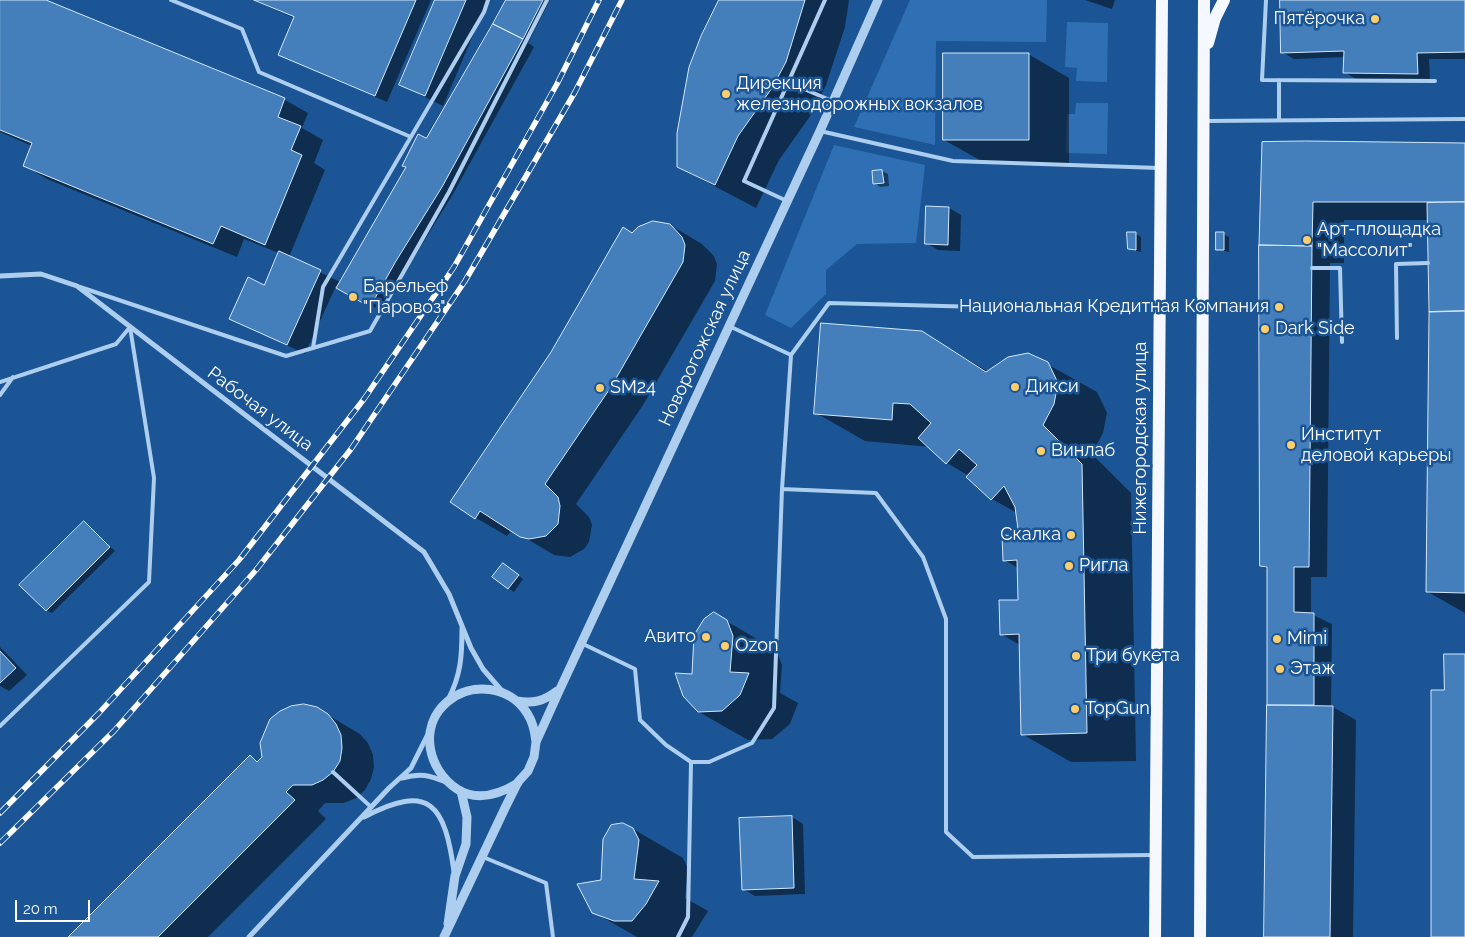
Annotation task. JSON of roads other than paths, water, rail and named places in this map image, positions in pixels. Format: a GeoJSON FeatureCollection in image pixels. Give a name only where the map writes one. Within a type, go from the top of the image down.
{"type":"FeatureCollection","features":[{"type":"Feature","properties":{"kind":"main road","name":"Нижегородская улица"},"geometry":{"type":"LineString","coordinates":[[1155,937],[1162,0]]}},
{"type":"Feature","properties":{"kind":"main road"},"geometry":{"type":"LineString","coordinates":[[1200,937],[1204,0]]}},
{"type":"Feature","properties":{"kind":"main road"},"geometry":{"type":"LineString","coordinates":[[1203,60],[1214,18],[1224,0]]}},
{"type":"Feature","properties":{"kind":"street","name":"Новорогожская улица"},"geometry":{"type":"LineString","coordinates":[[536,742],[820,131],[878,0]]}},
{"type":"Feature","properties":{"kind":"street"},"geometry":{"type":"LineString","coordinates":[[1154,0],[1157,5],[1162,33]]}},
{"type":"Feature","properties":{"kind":"street","name":"Рабочая улица"},"geometry":{"type":"LineString","coordinates":[[0,276],[41,274],[76,286],[424,552],[449,594],[483,669],[504,693]]}},
{"type":"Feature","properties":{"kind":"street"},"geometry":{"type":"LineString","coordinates":[[447,702],[458,681],[462,654],[462,625]]}},
{"type":"Feature","properties":{"kind":"street","name":"Новорогожская улица"},"geometry":{"type":"LineString","coordinates":[[474,689],[490,689],[504,693],[517,701],[527,713],[534,726],[536,742],[534,757],[528,771],[518,782],[505,791],[491,795],[475,795],[461,791],[448,783],[438,772],[431,758],[429,743],[431,728],[437,714],[447,702],[460,694],[474,689]]}},
{"type":"Feature","properties":{"kind":"street"},"geometry":{"type":"LineString","coordinates":[[517,701],[532,704],[549,698],[560,689]]}},
{"type":"Feature","properties":{"kind":"street"},"geometry":{"type":"LineString","coordinates":[[249,937],[371,807],[411,768],[431,728]]}},
{"type":"Feature","properties":{"kind":"street"},"geometry":{"type":"LineString","coordinates":[[401,778],[416,774],[429,774],[448,783]]}},
{"type":"Feature","properties":{"kind":"street","name":"Новорогожская улица"},"geometry":{"type":"LineString","coordinates":[[446,933],[518,782]]}},
{"type":"Feature","properties":{"kind":"street"},"geometry":{"type":"LineString","coordinates":[[446,933],[455,876],[466,844],[466,817],[461,791]]}},
{"type":"Feature","properties":{"kind":"street"},"geometry":{"type":"LineString","coordinates":[[359,820],[384,806],[403,800],[420,800],[433,807],[443,820],[450,841],[455,876]]}},
{"type":"Feature","properties":{"kind":"lane"},"geometry":{"type":"LineString","coordinates":[[171,0],[242,29],[259,72],[411,137]]}},
{"type":"Feature","properties":{"kind":"lane"},"geometry":{"type":"LineString","coordinates":[[313,348],[323,287],[411,137],[488,0]]}},
{"type":"Feature","properties":{"kind":"lane"},"geometry":{"type":"LineString","coordinates":[[76,286],[286,356],[370,331],[450,192],[547,0]]}},
{"type":"Feature","properties":{"kind":"lane"},"geometry":{"type":"LineString","coordinates":[[787,201],[744,181],[825,0]]}},
{"type":"Feature","properties":{"kind":"lane"},"geometry":{"type":"LineString","coordinates":[[1266,0],[1262,80],[1435,81]]}},
{"type":"Feature","properties":{"kind":"lane"},"geometry":{"type":"LineString","coordinates":[[1278,80],[1279,120]]}},
{"type":"Feature","properties":{"kind":"lane"},"geometry":{"type":"LineString","coordinates":[[788,82],[833,102]]}},
{"type":"Feature","properties":{"kind":"lane"},"geometry":{"type":"LineString","coordinates":[[1203,121],[1465,119]]}},
{"type":"Feature","properties":{"kind":"lane"},"geometry":{"type":"LineString","coordinates":[[820,131],[953,162],[1161,168]]}},
{"type":"Feature","properties":{"kind":"lane"},"geometry":{"type":"LineString","coordinates":[[1397,338],[1396,264],[1428,263]]}},
{"type":"Feature","properties":{"kind":"lane"},"geometry":{"type":"LineString","coordinates":[[1312,268],[1340,268],[1342,342]]}},
{"type":"Feature","properties":{"kind":"lane"},"geometry":{"type":"LineString","coordinates":[[581,643],[634,669],[640,720],[666,745],[691,762],[709,762],[752,743],[774,708],[782,488],[791,355],[828,303],[1056,309]]}},
{"type":"Feature","properties":{"kind":"lane"},"geometry":{"type":"LineString","coordinates":[[729,326],[791,355]]}},
{"type":"Feature","properties":{"kind":"lane"},"geometry":{"type":"LineString","coordinates":[[0,382],[116,344],[130,327]]}},
{"type":"Feature","properties":{"kind":"lane"},"geometry":{"type":"LineString","coordinates":[[0,726],[149,582],[154,478],[130,327]]}},
{"type":"Feature","properties":{"kind":"lane"},"geometry":{"type":"LineString","coordinates":[[0,395],[14,376]]}},
{"type":"Feature","properties":{"kind":"lane"},"geometry":{"type":"LineString","coordinates":[[782,488],[876,493],[923,557],[946,619],[946,832],[973,858],[1155,855]]}},
{"type":"Feature","properties":{"kind":"lane"},"geometry":{"type":"LineString","coordinates":[[678,937],[688,917],[691,762]]}},
{"type":"Feature","properties":{"kind":"lane"},"geometry":{"type":"LineString","coordinates":[[333,772],[371,807]]}},
{"type":"Feature","properties":{"kind":"lane"},"geometry":{"type":"LineString","coordinates":[[482,857],[546,883],[553,937]]}},
{"type":"Feature","properties":{"kind":"railway"},"geometry":{"type":"LineString","coordinates":[[0,813],[99,713],[239,560],[364,399],[454,267],[557,84],[599,0]]}},
{"type":"Feature","properties":{"kind":"railway"},"geometry":{"type":"LineString","coordinates":[[0,843],[114,731],[256,570],[351,449],[465,281],[575,92],[622,0]]}},
{"type":"Feature","properties":{"kind":"place","name":"Пятёрочка"},"geometry":{"type":"Point","coordinates":[1375,19]}},
{"type":"Feature","properties":{"kind":"place","name":"Дирекция железнодорожных вокзалов"},"geometry":{"type":"Point","coordinates":[726,94]}},
{"type":"Feature","properties":{"kind":"place","name":"Арт-площадка \"Массолит\""},"geometry":{"type":"Point","coordinates":[1307,240]}},
{"type":"Feature","properties":{"kind":"place","name":"Барельеф \"Паровоз\""},"geometry":{"type":"Point","coordinates":[353,297]}},
{"type":"Feature","properties":{"kind":"place","name":"Национальная Кредитная Компания"},"geometry":{"type":"Point","coordinates":[1279,307]}},
{"type":"Feature","properties":{"kind":"place","name":"Dark Side"},"geometry":{"type":"Point","coordinates":[1265,329]}},
{"type":"Feature","properties":{"kind":"place","name":"Дикси"},"geometry":{"type":"Point","coordinates":[1015,387]}},
{"type":"Feature","properties":{"kind":"place","name":"SM24"},"geometry":{"type":"Point","coordinates":[600,388]}},
{"type":"Feature","properties":{"kind":"place","name":"Институт деловой карьеры"},"geometry":{"type":"Point","coordinates":[1291,445]}},
{"type":"Feature","properties":{"kind":"place","name":"Винлаб"},"geometry":{"type":"Point","coordinates":[1041,451]}},
{"type":"Feature","properties":{"kind":"place","name":"Скалка"},"geometry":{"type":"Point","coordinates":[1071,535]}},
{"type":"Feature","properties":{"kind":"place","name":"Ригла"},"geometry":{"type":"Point","coordinates":[1069,566]}},
{"type":"Feature","properties":{"kind":"place","name":"Авито"},"geometry":{"type":"Point","coordinates":[706,637]}},
{"type":"Feature","properties":{"kind":"place","name":"Mimi"},"geometry":{"type":"Point","coordinates":[1277,639]}},
{"type":"Feature","properties":{"kind":"place","name":"Ozon"},"geometry":{"type":"Point","coordinates":[725,646]}},
{"type":"Feature","properties":{"kind":"place","name":"Три букета"},"geometry":{"type":"Point","coordinates":[1076,656]}},
{"type":"Feature","properties":{"kind":"place","name":"Этаж"},"geometry":{"type":"Point","coordinates":[1280,669]}},
{"type":"Feature","properties":{"kind":"place","name":"TopGun"},"geometry":{"type":"Point","coordinates":[1075,709]}}]}
